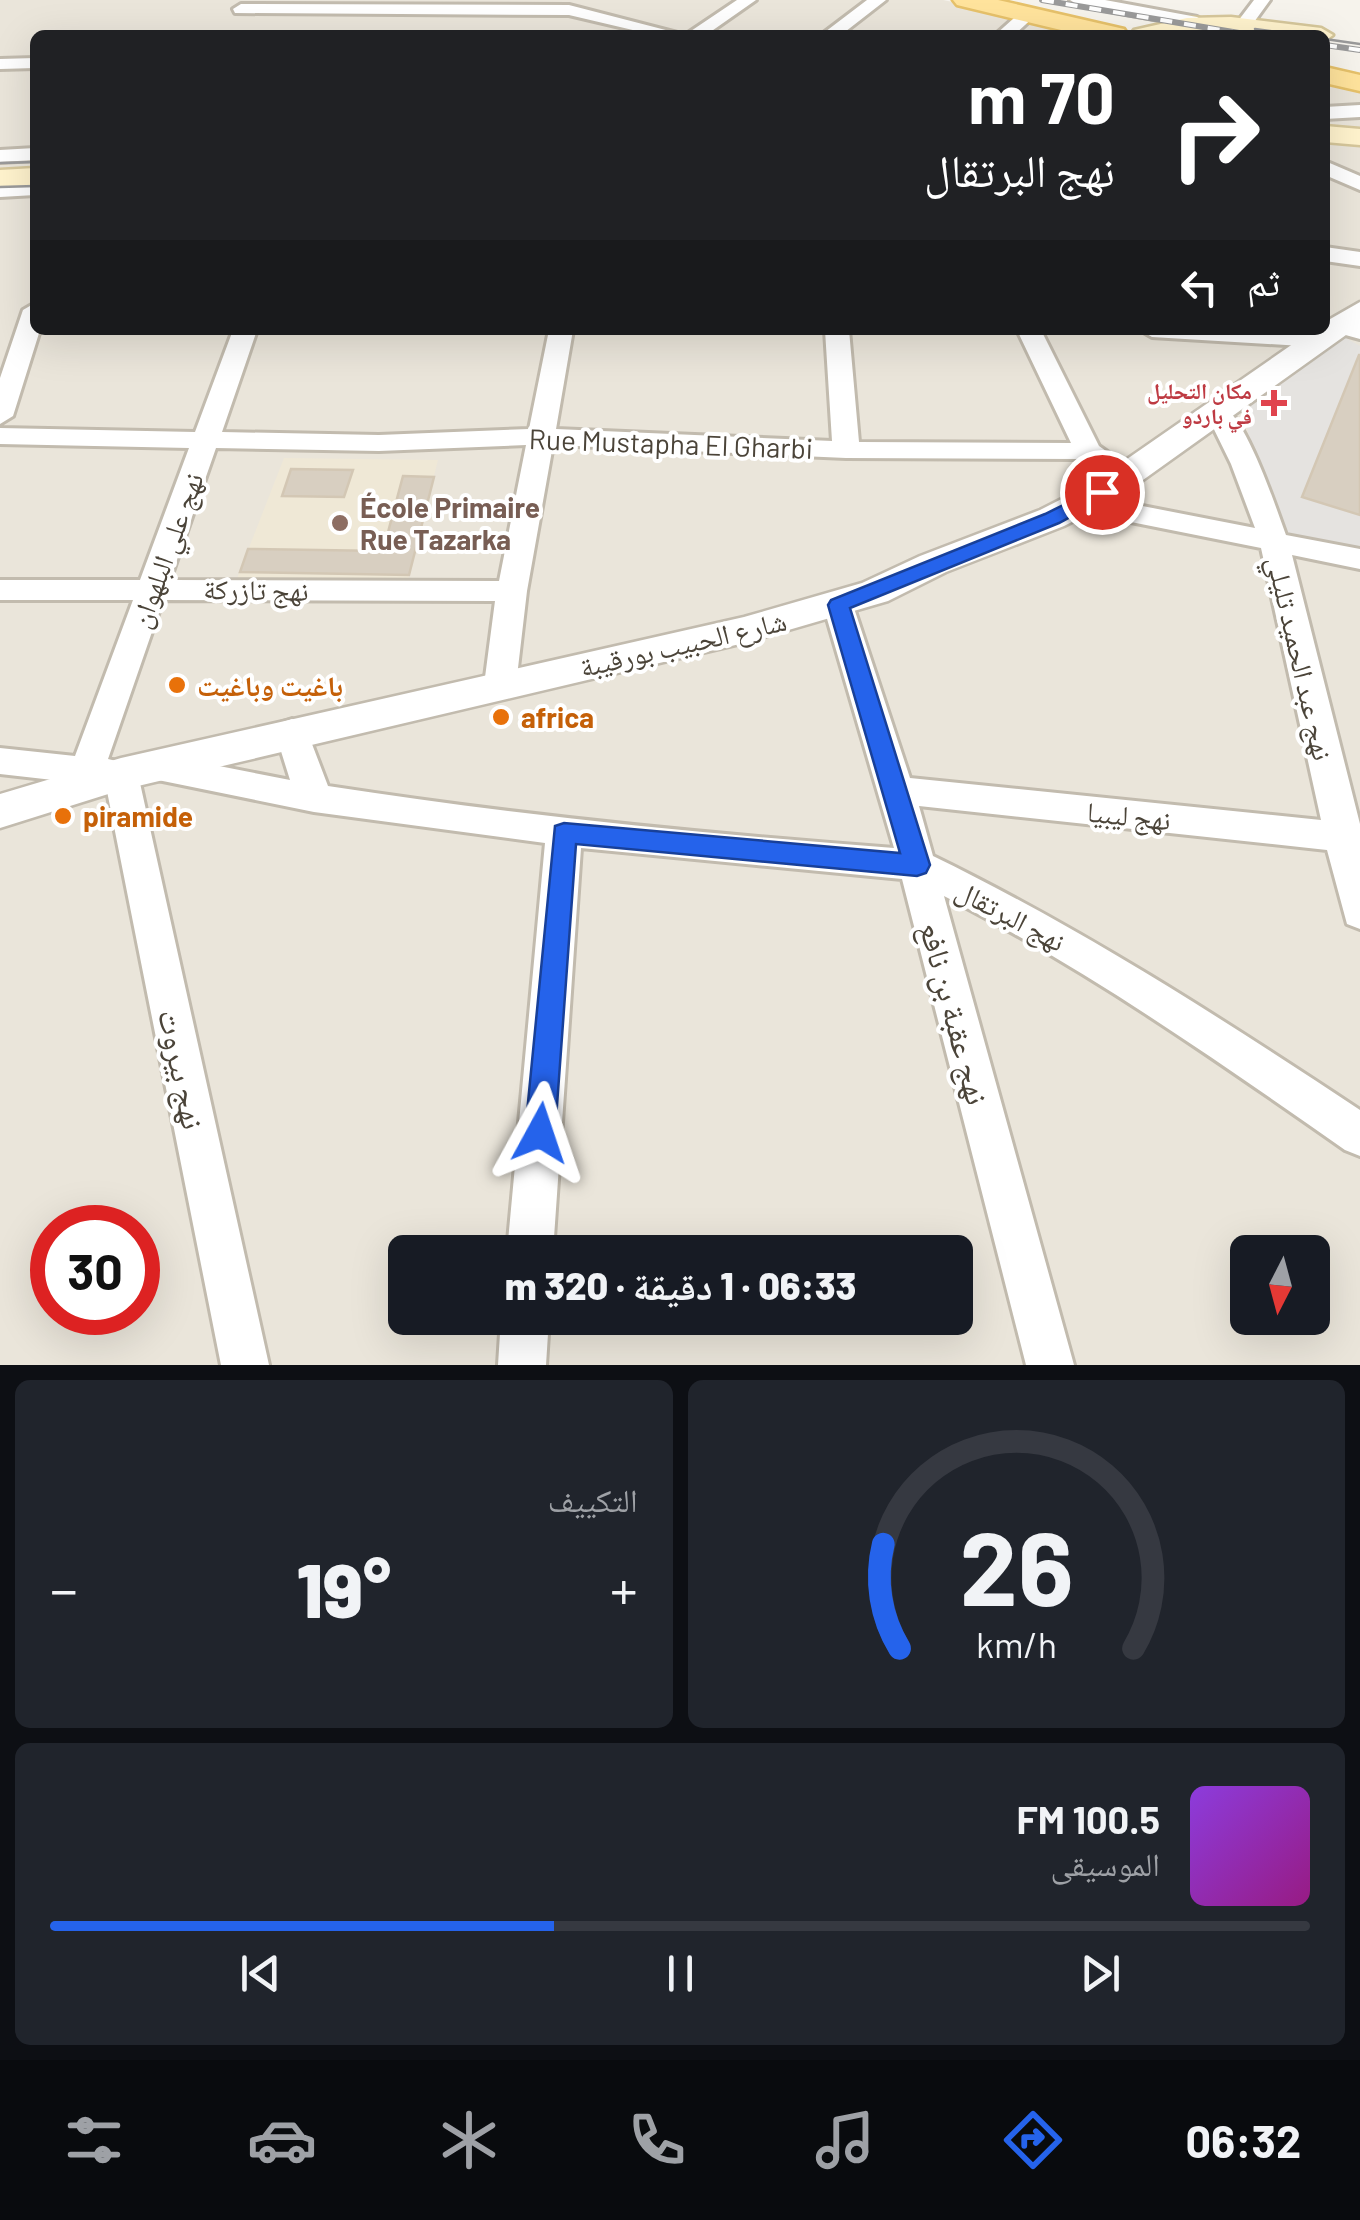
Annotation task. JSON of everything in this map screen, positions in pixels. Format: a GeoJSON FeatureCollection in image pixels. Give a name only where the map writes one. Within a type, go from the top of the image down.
{"type":"FeatureCollection","features":[{"type":"Feature","properties":{"kind":"main road"},"geometry":{"type":"LineString","coordinates":[[966,0],[1095,30]]}},
{"type":"Feature","properties":{"kind":"main road"},"geometry":{"type":"LineString","coordinates":[[994,0],[1121,30]]}},
{"type":"Feature","properties":{"kind":"main road"},"geometry":{"type":"LineString","coordinates":[[1163,30],[1197,22],[1286,30]]}},
{"type":"Feature","properties":{"kind":"main road"},"geometry":{"type":"LineString","coordinates":[[1330,79],[1360,86]]}},
{"type":"Feature","properties":{"kind":"main road"},"geometry":{"type":"LineString","coordinates":[[1330,123],[1360,122]]}},
{"type":"Feature","properties":{"kind":"main road"},"geometry":{"type":"LineString","coordinates":[[1330,137],[1360,140]]}},
{"type":"Feature","properties":{"kind":"main road"},"geometry":{"type":"LineString","coordinates":[[0,170],[30,169]]}},
{"type":"Feature","properties":{"kind":"main road"},"geometry":{"type":"LineString","coordinates":[[0,178],[30,177]]}},
{"type":"Feature","properties":{"kind":"street"},"geometry":{"type":"LineString","coordinates":[[538,27],[587,0]]}},
{"type":"Feature","properties":{"kind":"street"},"geometry":{"type":"LineString","coordinates":[[702,30],[748,0]]}},
{"type":"Feature","properties":{"kind":"street"},"geometry":{"type":"LineString","coordinates":[[837,30],[878,0]]}},
{"type":"Feature","properties":{"kind":"street"},"geometry":{"type":"LineString","coordinates":[[1078,0],[1197,22]]}},
{"type":"Feature","properties":{"kind":"street"},"geometry":{"type":"LineString","coordinates":[[1243,24],[1262,0]]}},
{"type":"Feature","properties":{"kind":"street"},"geometry":{"type":"LineString","coordinates":[[240,10],[569,10],[655,30]]}},
{"type":"Feature","properties":{"kind":"street"},"geometry":{"type":"LineString","coordinates":[[1010,30],[1030,14]]}},
{"type":"Feature","properties":{"kind":"street"},"geometry":{"type":"LineString","coordinates":[[0,64],[30,63]]}},
{"type":"Feature","properties":{"kind":"street"},"geometry":{"type":"LineString","coordinates":[[1330,113],[1360,112]]}},
{"type":"Feature","properties":{"kind":"street"},"geometry":{"type":"LineString","coordinates":[[0,156],[30,154]]}},
{"type":"Feature","properties":{"kind":"street"},"geometry":{"type":"LineString","coordinates":[[1330,170],[1360,184]]}},
{"type":"Feature","properties":{"kind":"street"},"geometry":{"type":"LineString","coordinates":[[0,190],[30,189]]}},
{"type":"Feature","properties":{"kind":"street"},"geometry":{"type":"LineString","coordinates":[[1330,255],[1360,259]]}},
{"type":"Feature","properties":{"kind":"street"},"geometry":{"type":"LineString","coordinates":[[0,321],[30,316]]}},
{"type":"Feature","properties":{"kind":"street"},"geometry":{"type":"LineString","coordinates":[[0,416],[30,327]]}},
{"type":"Feature","properties":{"kind":"street","name":"شارع الحبيب بورقيبة"},"geometry":{"type":"LineString","coordinates":[[0,811],[120,770],[692,643],[838,605],[1082,503],[1344,327]]}},
{"type":"Feature","properties":{"kind":"street","name":"نهج علي البلهوان"},"geometry":{"type":"LineString","coordinates":[[120,770],[153,588],[243,335]]}},
{"type":"Feature","properties":{"kind":"street"},"geometry":{"type":"LineString","coordinates":[[500,685],[512,592],[560,335]]}},
{"type":"Feature","properties":{"kind":"street"},"geometry":{"type":"LineString","coordinates":[[837,335],[846,450]]}},
{"type":"Feature","properties":{"kind":"street"},"geometry":{"type":"LineString","coordinates":[[1031,335],[1088,451],[1127,476]]}},
{"type":"Feature","properties":{"kind":"street","name":"نهج عبد الحميد تليلي"},"geometry":{"type":"LineString","coordinates":[[1218,411],[1245,464],[1276,544],[1350,838],[1360,913]]}},
{"type":"Feature","properties":{"kind":"street","name":"Rue Mustapha El Gharbi"},"geometry":{"type":"LineString","coordinates":[[0,436],[379,443],[542,436],[846,450],[1088,451]]}},
{"type":"Feature","properties":{"kind":"street"},"geometry":{"type":"LineString","coordinates":[[1082,503],[1185,520],[1276,544],[1360,559]]}},
{"type":"Feature","properties":{"kind":"street","name":"نهج تازركة"},"geometry":{"type":"LineString","coordinates":[[0,590],[512,592]]}},
{"type":"Feature","properties":{"kind":"street","name":"نهج عقبة بن نافع"},"geometry":{"type":"LineString","coordinates":[[838,605],[897,790],[1050,1365]]}},
{"type":"Feature","properties":{"kind":"street"},"geometry":{"type":"LineString","coordinates":[[292,732],[314,798]]}},
{"type":"Feature","properties":{"kind":"street","name":"نهج البرتقال"},"geometry":{"type":"LineString","coordinates":[[0,760],[120,770],[564,833],[917,865],[1009,910],[1196,1023],[1360,1135]]}},
{"type":"Feature","properties":{"kind":"street","name":"نهج بيروت"},"geometry":{"type":"LineString","coordinates":[[120,770],[245,1365]]}},
{"type":"Feature","properties":{"kind":"street","name":"نهج ليبيا"},"geometry":{"type":"LineString","coordinates":[[897,790],[1350,838]]}},
{"type":"Feature","properties":{"kind":"street"},"geometry":{"type":"LineString","coordinates":[[531,1235],[564,833]]}},
{"type":"Feature","properties":{"kind":"street"},"geometry":{"type":"LineString","coordinates":[[522,1365],[524,1335]]}},
{"type":"Feature","properties":{"kind":"shaded area"},"geometry":{"type":"Polygon","coordinates":[[[0,0],[943,0],[1090,30],[30,30],[30,335],[1330,335],[1330,84],[1360,91],[1360,1365],[0,1365],[0,0]]]}},
{"type":"Feature","properties":{"kind":"shaded area"},"geometry":{"type":"Polygon","coordinates":[[[1344,337],[1360,346],[1360,353],[1302,497],[1360,515],[1360,571],[1284,556],[1242,411],[1344,337]]]}},
{"type":"Feature","properties":{"kind":"shaded area","name":"École Primaire Rue Tazarka"},"geometry":{"type":"Polygon","coordinates":[[[284,458],[438,460],[407,584],[236,581],[284,458]]]}},
{"type":"Feature","properties":{"kind":"building"},"geometry":{"type":"Polygon","coordinates":[[[1360,355],[1360,515],[1302,497],[1360,355]]]}},
{"type":"Feature","properties":{"kind":"building"},"geometry":{"type":"Polygon","coordinates":[[[291,469],[353,470],[344,497],[282,496],[291,469]]]}},
{"type":"Feature","properties":{"kind":"building"},"geometry":{"type":"Polygon","coordinates":[[[403,476],[434,477],[409,575],[240,572],[248,549],[383,551],[403,476]]]}},
{"type":"Feature","properties":{"kind":"tram line"},"geometry":{"type":"LineString","coordinates":[[1255,29],[1262,30]]}},
{"type":"Feature","properties":{"kind":"tram line"},"geometry":{"type":"LineString","coordinates":[[1330,40],[1360,44]]}},
{"type":"Feature","properties":{"kind":"tram line"},"geometry":{"type":"LineString","coordinates":[[0,163],[30,162]]}},
{"type":"Feature","properties":{"kind":"tram line"},"geometry":{"type":"LineString","coordinates":[[0,187],[30,186]]}},
{"type":"Feature","properties":{"kind":"railway"},"geometry":{"type":"LineString","coordinates":[[1042,0],[1221,30]]}},
{"type":"Feature","properties":{"kind":"railway"},"geometry":{"type":"LineString","coordinates":[[1330,46],[1360,50]]}},
{"type":"Feature","properties":{"kind":"place","name":"مكان التحليل في باردو"},"geometry":{"type":"Point","coordinates":[1274,403]}},
{"type":"Feature","properties":{"kind":"place","name":"École Primaire Rue Tazarka"},"geometry":{"type":"Point","coordinates":[340,523]}},
{"type":"Feature","properties":{"kind":"place","name":"باغيت وباغيت"},"geometry":{"type":"Point","coordinates":[177,685]}},
{"type":"Feature","properties":{"kind":"place","name":"africa"},"geometry":{"type":"Point","coordinates":[501,717]}},
{"type":"Feature","properties":{"kind":"place","name":"piramide"},"geometry":{"type":"Point","coordinates":[63,816]}},
{"type":"Feature","properties":{"kind":"route"},"geometry":{"type":"LineString","coordinates":[[540,1133],[564,833],[917,865],[838,605],[1052,518],[1102,492]]}}]}
